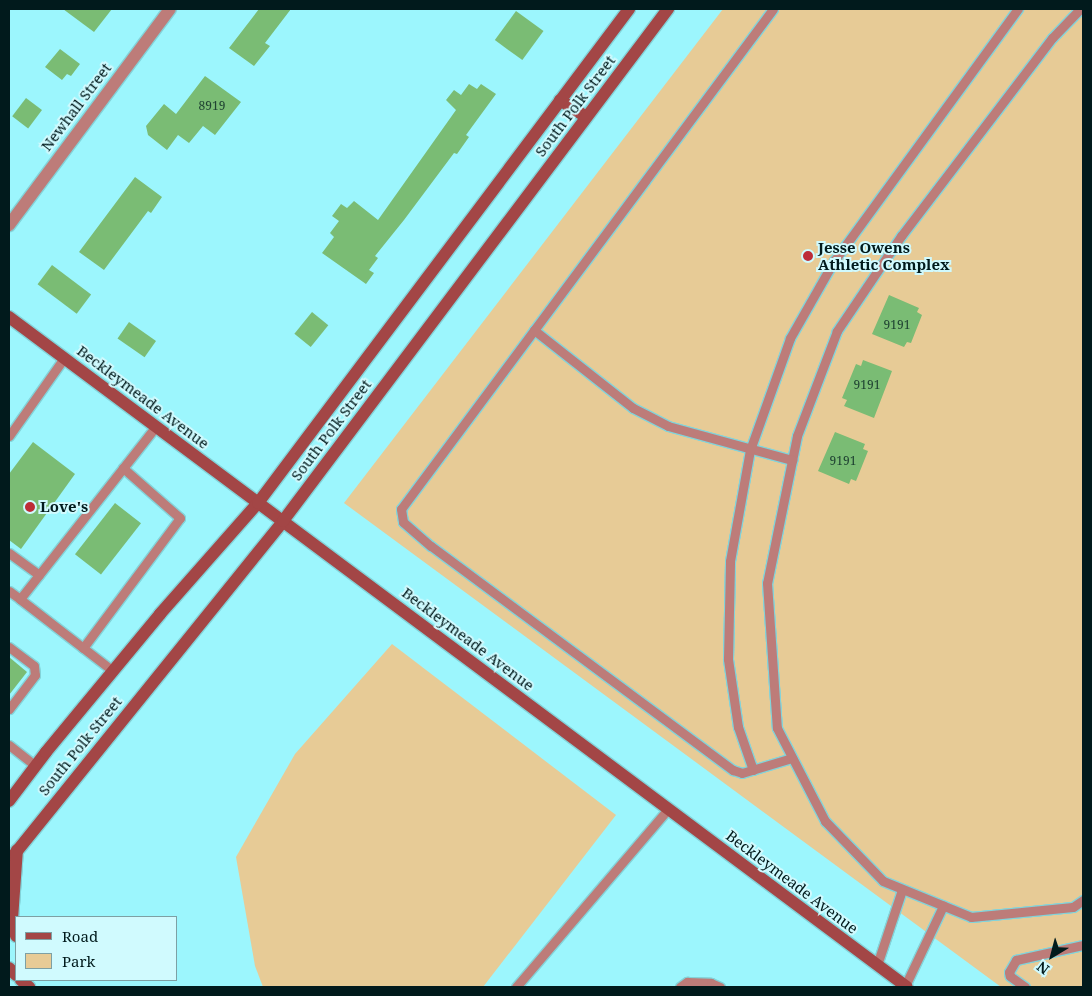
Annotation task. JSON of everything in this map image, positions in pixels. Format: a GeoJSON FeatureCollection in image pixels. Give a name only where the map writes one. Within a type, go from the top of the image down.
{"type":"FeatureCollection","features":[{"type":"Feature","properties":{"kind":"main road","name":"South Polk Street"},"geometry":{"type":"LineString","coordinates":[[9,801],[113,672],[258,503],[629,9]]}},
{"type":"Feature","properties":{"kind":"main road","name":"South Polk Street"},"geometry":{"type":"LineString","coordinates":[[9,861],[283,521],[668,9]]}},
{"type":"Feature","properties":{"kind":"main road"},"geometry":{"type":"LineString","coordinates":[[560,100],[586,117]]}},
{"type":"Feature","properties":{"kind":"main road","name":"Beckleymeade Avenue"},"geometry":{"type":"LineString","coordinates":[[9,317],[669,808],[906,987]]}},
{"type":"Feature","properties":{"kind":"main road"},"geometry":{"type":"LineString","coordinates":[[15,932],[12,919],[17,850]]}},
{"type":"Feature","properties":{"kind":"street","name":"Newhall Street"},"geometry":{"type":"LineString","coordinates":[[9,225],[170,9]]}},
{"type":"Feature","properties":{"kind":"lane"},"geometry":{"type":"LineString","coordinates":[[773,9],[401,509],[403,522],[431,546],[733,770],[742,773],[792,758]]}},
{"type":"Feature","properties":{"kind":"lane"},"geometry":{"type":"LineString","coordinates":[[753,770],[738,727],[728,660],[730,561],[750,450],[790,338],[834,261],[1018,9]]}},
{"type":"Feature","properties":{"kind":"lane"},"geometry":{"type":"LineString","coordinates":[[1074,11],[901,236],[836,331],[798,436],[767,583],[777,728],[825,821],[883,881],[971,917],[1073,907],[1083,900]]}},
{"type":"Feature","properties":{"kind":"lane"},"geometry":{"type":"LineString","coordinates":[[534,330],[633,408],[668,426],[792,460]]}},
{"type":"Feature","properties":{"kind":"lane"},"geometry":{"type":"LineString","coordinates":[[9,436],[64,358]]}},
{"type":"Feature","properties":{"kind":"lane"},"geometry":{"type":"LineString","coordinates":[[20,599],[156,426]]}},
{"type":"Feature","properties":{"kind":"lane"},"geometry":{"type":"LineString","coordinates":[[83,648],[180,518],[123,468]]}},
{"type":"Feature","properties":{"kind":"lane"},"geometry":{"type":"LineString","coordinates":[[9,553],[39,575]]}},
{"type":"Feature","properties":{"kind":"lane"},"geometry":{"type":"LineString","coordinates":[[9,590],[113,672]]}},
{"type":"Feature","properties":{"kind":"lane"},"geometry":{"type":"LineString","coordinates":[[9,647],[34,666],[35,674],[9,710]]}},
{"type":"Feature","properties":{"kind":"lane"},"geometry":{"type":"LineString","coordinates":[[9,745],[36,766]]}},
{"type":"Feature","properties":{"kind":"lane"},"geometry":{"type":"LineString","coordinates":[[516,987],[669,808]]}},
{"type":"Feature","properties":{"kind":"lane"},"geometry":{"type":"LineString","coordinates":[[876,965],[902,890]]}},
{"type":"Feature","properties":{"kind":"lane"},"geometry":{"type":"LineString","coordinates":[[906,987],[943,906]]}},
{"type":"Feature","properties":{"kind":"lane"},"geometry":{"type":"LineString","coordinates":[[1025,987],[1010,976],[1009,972],[1016,960],[1083,945]]}},
{"type":"Feature","properties":{"kind":"lane"},"geometry":{"type":"LineString","coordinates":[[680,987],[686,982],[711,982],[720,987]]}},
{"type":"Feature","properties":{"kind":"green space","name":"Jesse Owens Athletic Complex"},"geometry":{"type":"Polygon","coordinates":[[[723,9],[1083,9],[1083,987],[1001,987],[344,503],[723,9]]]}},
{"type":"Feature","properties":{"kind":"green space"},"geometry":{"type":"Polygon","coordinates":[[[392,644],[616,815],[483,987],[263,987],[255,966],[236,857],[295,754],[392,644]]]}},
{"type":"Feature","properties":{"kind":"building"},"geometry":{"type":"Polygon","coordinates":[[[63,9],[112,9],[94,32],[63,9]]]}},
{"type":"Feature","properties":{"kind":"building"},"geometry":{"type":"Polygon","coordinates":[[[259,9],[291,9],[265,43],[270,46],[254,66],[229,48],[259,9]]]}},
{"type":"Feature","properties":{"kind":"building"},"geometry":{"type":"Polygon","coordinates":[[[516,11],[544,31],[522,60],[495,40],[516,11]]]}},
{"type":"Feature","properties":{"kind":"building"},"geometry":{"type":"Polygon","coordinates":[[[60,49],[80,64],[71,76],[67,74],[62,80],[45,67],[60,49]]]}},
{"type":"Feature","properties":{"kind":"building"},"geometry":{"type":"Polygon","coordinates":[[[205,76],[241,102],[215,135],[203,126],[189,143],[178,135],[167,150],[148,135],[146,126],[164,104],[176,114],[205,76]]]}},
{"type":"Feature","properties":{"kind":"building"},"geometry":{"type":"Polygon","coordinates":[[[469,84],[477,89],[481,84],[496,94],[466,135],[469,137],[457,154],[454,153],[375,256],[378,258],[369,270],[374,273],[366,284],[322,253],[334,237],[330,233],[339,221],[332,216],[341,204],[347,208],[354,201],[378,220],[456,110],[446,100],[454,90],[461,95],[469,84]]]}},
{"type":"Feature","properties":{"kind":"building"},"geometry":{"type":"Polygon","coordinates":[[[26,98],[42,110],[28,128],[12,116],[26,98]]]}},
{"type":"Feature","properties":{"kind":"building"},"geometry":{"type":"Polygon","coordinates":[[[135,177],[162,197],[151,213],[148,211],[104,270],[79,252],[135,177]]]}},
{"type":"Feature","properties":{"kind":"building"},"geometry":{"type":"Polygon","coordinates":[[[52,265],[91,294],[77,314],[38,284],[52,265]]]}},
{"type":"Feature","properties":{"kind":"building"},"geometry":{"type":"Polygon","coordinates":[[[889,295],[919,308],[917,312],[922,315],[911,343],[907,342],[904,347],[872,334],[889,295]]]}},
{"type":"Feature","properties":{"kind":"building"},"geometry":{"type":"Polygon","coordinates":[[[312,312],[328,325],[311,347],[294,334],[312,312]]]}},
{"type":"Feature","properties":{"kind":"building"},"geometry":{"type":"Polygon","coordinates":[[[129,322],[156,341],[145,357],[118,338],[129,322]]]}},
{"type":"Feature","properties":{"kind":"building"},"geometry":{"type":"Polygon","coordinates":[[[863,360],[892,371],[874,418],[844,406],[847,400],[842,398],[856,364],[861,366],[863,360]]]}},
{"type":"Feature","properties":{"kind":"building"},"geometry":{"type":"Polygon","coordinates":[[[835,432],[865,444],[863,449],[868,451],[856,481],[851,479],[849,484],[818,471],[835,432]]]}},
{"type":"Feature","properties":{"kind":"building","name":"Love's"},"geometry":{"type":"Polygon","coordinates":[[[33,442],[75,474],[21,549],[9,540],[9,474],[33,442]]]}},
{"type":"Feature","properties":{"kind":"building","name":"Love's"},"geometry":{"type":"Polygon","coordinates":[[[115,503],[141,523],[101,575],[75,554],[115,503]]]}},
{"type":"Feature","properties":{"kind":"building"},"geometry":{"type":"Polygon","coordinates":[[[9,657],[27,672],[9,695],[9,657]]]}},
{"type":"Feature","properties":{"kind":"place","name":"Jesse Owens Athletic Complex"},"geometry":{"type":"Point","coordinates":[808,256]}},
{"type":"Feature","properties":{"kind":"place","name":"Love's"},"geometry":{"type":"Point","coordinates":[30,507]}}]}
